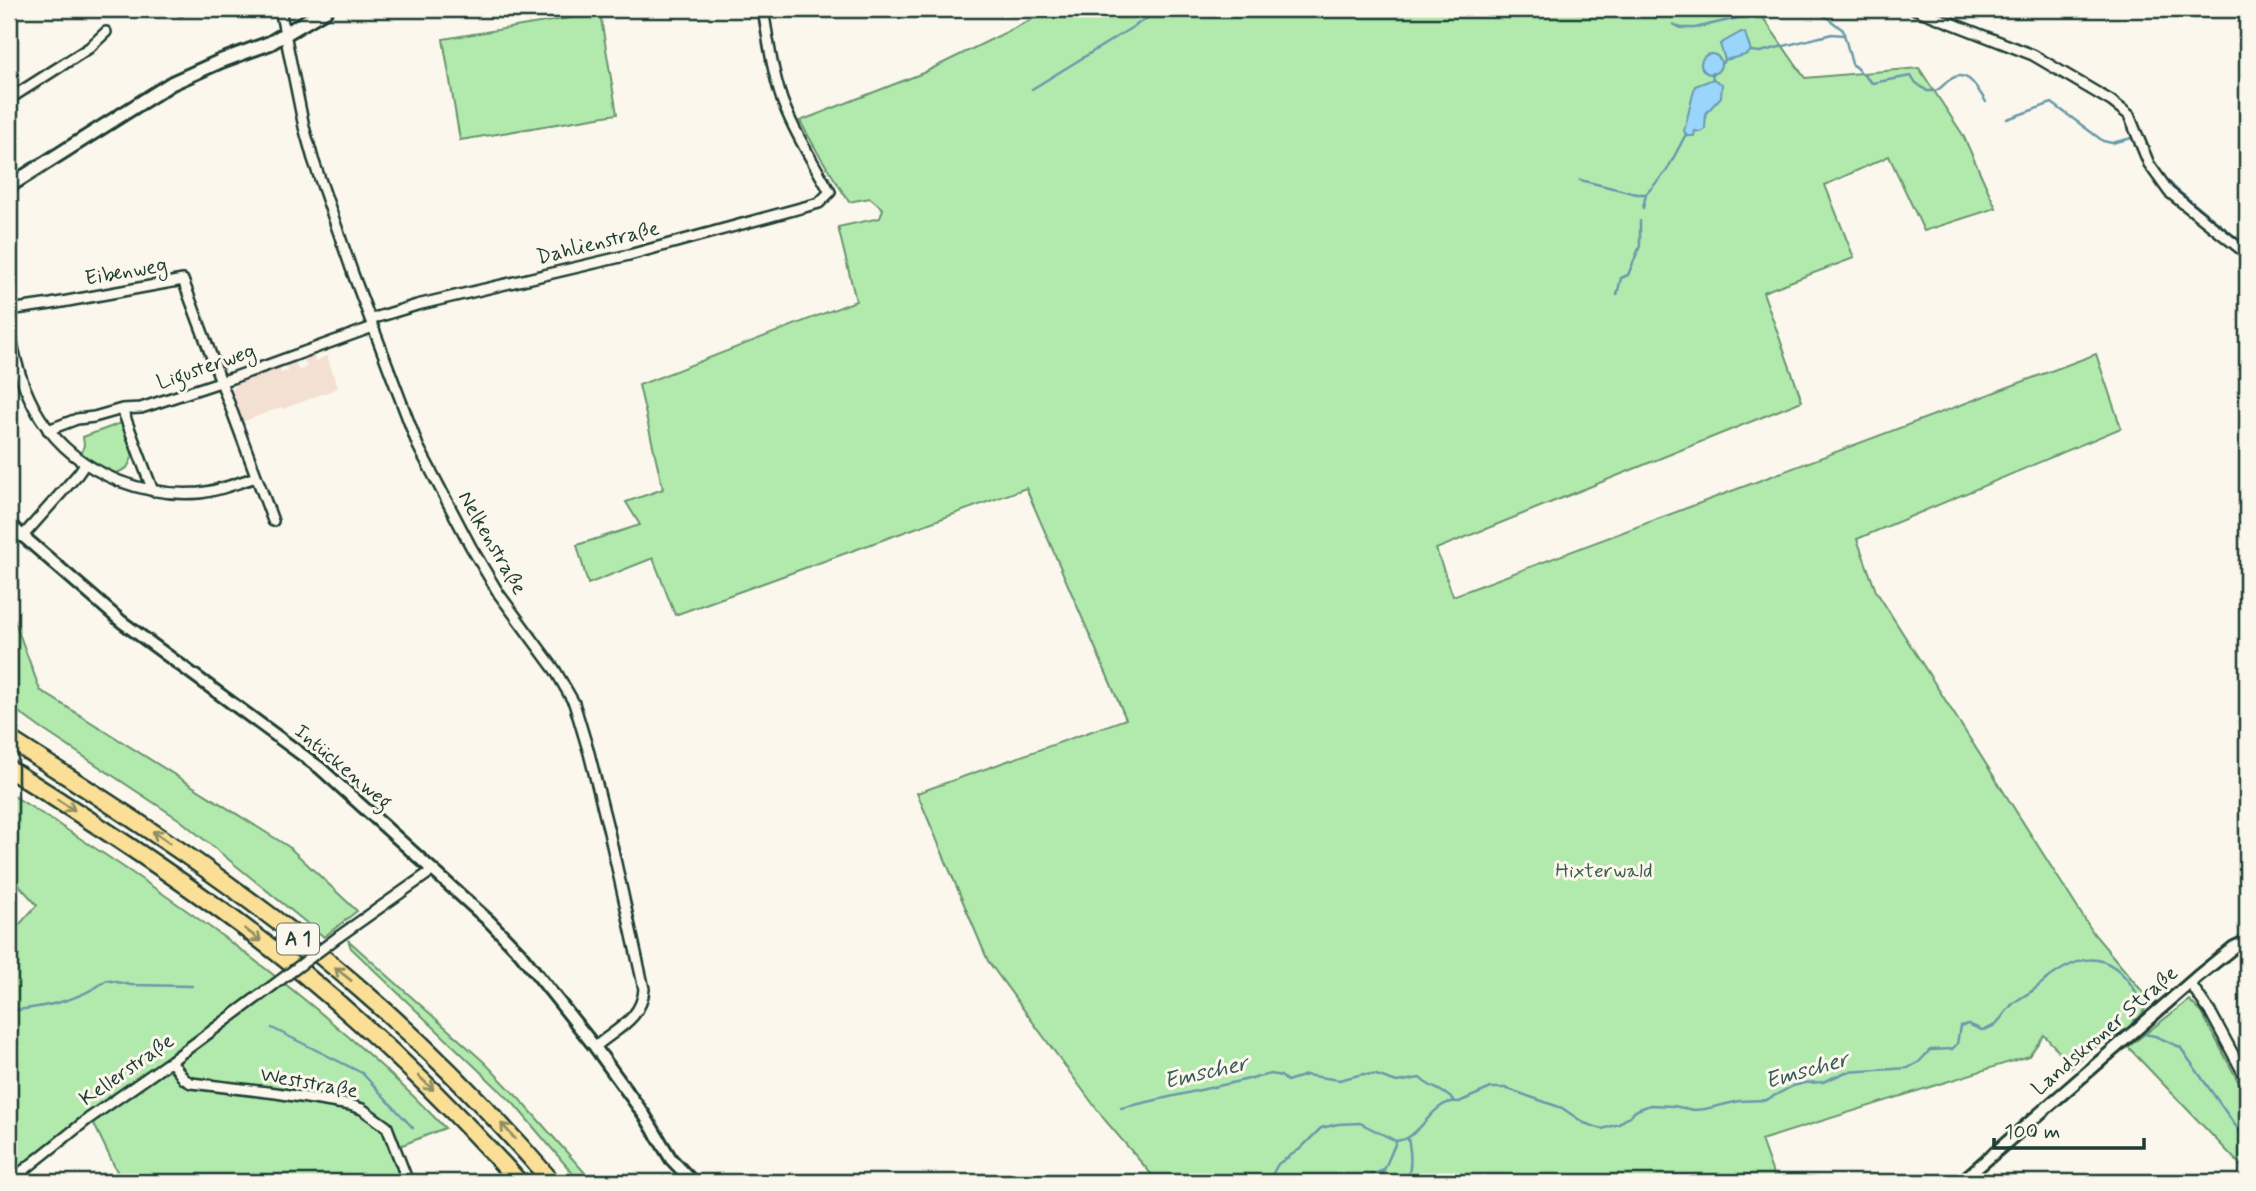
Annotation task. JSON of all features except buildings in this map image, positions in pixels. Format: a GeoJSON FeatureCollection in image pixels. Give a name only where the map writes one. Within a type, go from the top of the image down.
{"type":"FeatureCollection","features":[{"type":"Feature","properties":{"kind":"highway","name":"A 1"},"geometry":{"type":"LineString","coordinates":[[9,739],[169,842],[354,983],[467,1088],[552,1182]]}},
{"type":"Feature","properties":{"kind":"highway","name":"A 1"},"geometry":{"type":"LineString","coordinates":[[9,769],[119,839],[306,976],[418,1076],[519,1182]]}},
{"type":"Feature","properties":{"kind":"main road"},"geometry":{"type":"LineString","coordinates":[[10,181],[172,83],[286,35],[327,9]]}},
{"type":"Feature","properties":{"kind":"street","name":"Nelkenstraße"},"geometry":{"type":"LineString","coordinates":[[280,9],[307,139],[418,446],[464,535],[499,594],[555,670],[574,703],[605,815],[644,989],[640,1009],[595,1046]]}},
{"type":"Feature","properties":{"kind":"street","name":"Dahlienstraße"},"geometry":{"type":"LineString","coordinates":[[372,323],[417,305],[629,255],[819,202],[830,192],[783,102],[774,74],[763,9]]}},
{"type":"Feature","properties":{"kind":"street"},"geometry":{"type":"LineString","coordinates":[[1915,9],[2033,55],[2111,101],[2129,115],[2149,164],[2169,192],[2247,254]]}},
{"type":"Feature","properties":{"kind":"street"},"geometry":{"type":"LineString","coordinates":[[9,99],[89,48],[106,32]]}},
{"type":"Feature","properties":{"kind":"street","name":"Eibenweg"},"geometry":{"type":"LineString","coordinates":[[9,310],[183,280],[221,381]]}},
{"type":"Feature","properties":{"kind":"street"},"geometry":{"type":"LineString","coordinates":[[9,322],[15,363],[36,412],[48,430],[85,464],[122,482],[153,491],[181,494],[208,492],[256,477]]}},
{"type":"Feature","properties":{"kind":"street","name":"Ligusterweg"},"geometry":{"type":"LineString","coordinates":[[48,430],[69,421],[122,409],[141,408],[221,381],[372,323]]}},
{"type":"Feature","properties":{"kind":"street"},"geometry":{"type":"LineString","coordinates":[[221,381],[273,521]]}},
{"type":"Feature","properties":{"kind":"street"},"geometry":{"type":"LineString","coordinates":[[122,409],[153,491]]}},
{"type":"Feature","properties":{"kind":"street"},"geometry":{"type":"LineString","coordinates":[[22,537],[85,464]]}},
{"type":"Feature","properties":{"kind":"street","name":"Intückenweg"},"geometry":{"type":"LineString","coordinates":[[9,524],[122,622],[320,768],[490,922],[520,953],[595,1046],[645,1116],[671,1159],[693,1182]]}},
{"type":"Feature","properties":{"kind":"street","name":"Kellerstraße"},"geometry":{"type":"LineString","coordinates":[[9,1182],[88,1119],[433,870]]}},
{"type":"Feature","properties":{"kind":"street","name":"Landskroner Straße"},"geometry":{"type":"LineString","coordinates":[[1961,1182],[2216,960],[2247,941]]}},
{"type":"Feature","properties":{"kind":"street"},"geometry":{"type":"LineString","coordinates":[[2190,983],[2213,1015],[2247,1080]]}},
{"type":"Feature","properties":{"kind":"street","name":"Weststraße"},"geometry":{"type":"LineString","coordinates":[[171,1061],[184,1079],[191,1083],[276,1093],[362,1109],[387,1127],[408,1182]]}},
{"type":"Feature","properties":{"kind":"shaded area"},"geometry":{"type":"Polygon","coordinates":[[[313,355],[315,361],[327,356],[338,388],[242,422],[231,393],[236,383],[279,366],[281,373],[288,371],[286,365],[295,361],[300,370],[307,367],[303,358],[313,355]]]}},
{"type":"Feature","properties":{"kind":"green space","name":"Hixterwald"},"geometry":{"type":"Polygon","coordinates":[[[1053,9],[1757,9],[1805,78],[1919,68],[1963,135],[1996,208],[1924,231],[1889,156],[1825,185],[1854,258],[1763,292],[1802,401],[1436,549],[1453,596],[2096,354],[2121,428],[1857,539],[1876,591],[2094,934],[2152,1003],[2146,1006],[2137,1021],[2096,1047],[2070,1069],[2044,1035],[2029,1056],[1761,1140],[1776,1182],[1158,1182],[1104,1119],[988,961],[917,793],[1126,719],[1026,488],[675,615],[653,558],[588,584],[577,545],[640,525],[626,502],[663,489],[639,385],[856,301],[838,227],[880,218],[883,209],[870,198],[849,202],[800,121],[923,73],[1053,9]]]}},
{"type":"Feature","properties":{"kind":"green space"},"geometry":{"type":"Polygon","coordinates":[[[600,13],[617,114],[460,140],[443,39],[600,13]]]}},
{"type":"Feature","properties":{"kind":"green space"},"geometry":{"type":"Polygon","coordinates":[[[121,423],[133,456],[127,468],[115,474],[81,454],[83,437],[121,423]]]}},
{"type":"Feature","properties":{"kind":"green space"},"geometry":{"type":"Polygon","coordinates":[[[9,606],[40,690],[289,847],[357,911],[324,937],[180,820],[9,705],[9,606]]]}},
{"type":"Feature","properties":{"kind":"green space"},"geometry":{"type":"Polygon","coordinates":[[[9,793],[125,868],[237,947],[345,1034],[445,1128],[400,1146],[389,1125],[372,1110],[350,1101],[278,1089],[193,1081],[186,1077],[171,1058],[9,1174],[9,936],[37,905],[9,874],[9,793]]]}},
{"type":"Feature","properties":{"kind":"green space"},"geometry":{"type":"Polygon","coordinates":[[[348,940],[484,1062],[593,1182],[580,1182],[514,1104],[351,948],[348,940]]]}},
{"type":"Feature","properties":{"kind":"green space"},"geometry":{"type":"Polygon","coordinates":[[[2189,1000],[2202,1013],[2247,1098],[2247,1172],[2128,1047],[2189,1000]]]}},
{"type":"Feature","properties":{"kind":"green space"},"geometry":{"type":"Polygon","coordinates":[[[171,1064],[186,1085],[274,1096],[349,1108],[362,1113],[387,1137],[404,1182],[122,1182],[93,1122],[171,1064]]]}},
{"type":"Feature","properties":{"kind":"water"},"geometry":{"type":"Polygon","coordinates":[[[1741,32],[1745,33],[1751,51],[1725,60],[1720,44],[1741,32]]]}},
{"type":"Feature","properties":{"kind":"water"},"geometry":{"type":"Polygon","coordinates":[[[1711,54],[1718,57],[1721,64],[1718,71],[1711,74],[1704,71],[1701,64],[1704,57],[1711,54]]]}},
{"type":"Feature","properties":{"kind":"water"},"geometry":{"type":"Polygon","coordinates":[[[1713,79],[1722,84],[1721,97],[1706,113],[1705,129],[1695,131],[1694,136],[1687,136],[1684,131],[1695,86],[1713,79]]]}},
{"type":"Feature","properties":{"kind":"waterway"},"geometry":{"type":"LineString","coordinates":[[1032,89],[1162,9]]}},
{"type":"Feature","properties":{"kind":"waterway"},"geometry":{"type":"LineString","coordinates":[[1645,9],[1655,16]]}},
{"type":"Feature","properties":{"kind":"waterway"},"geometry":{"type":"LineString","coordinates":[[1673,24],[1681,28],[1695,28],[1776,9]]}},
{"type":"Feature","properties":{"kind":"waterway"},"geometry":{"type":"LineString","coordinates":[[1816,9],[1843,30],[1852,64],[1872,83],[1911,76],[1927,91],[1935,91],[1948,81],[1961,76],[1971,81],[1986,102]]}},
{"type":"Feature","properties":{"kind":"waterway"},"geometry":{"type":"LineString","coordinates":[[1751,51],[1760,52],[1832,34],[1843,35]]}},
{"type":"Feature","properties":{"kind":"waterway"},"geometry":{"type":"LineString","coordinates":[[1722,63],[1725,60]]}},
{"type":"Feature","properties":{"kind":"waterway"},"geometry":{"type":"LineString","coordinates":[[1712,73],[1713,79]]}},
{"type":"Feature","properties":{"kind":"waterway"},"geometry":{"type":"LineString","coordinates":[[2007,119],[2052,103],[2103,141],[2112,143],[2132,138]]}},
{"type":"Feature","properties":{"kind":"waterway"},"geometry":{"type":"LineString","coordinates":[[1643,208],[1646,194],[1666,172],[1686,134]]}},
{"type":"Feature","properties":{"kind":"waterway"},"geometry":{"type":"LineString","coordinates":[[2165,178],[2247,246]]}},
{"type":"Feature","properties":{"kind":"waterway"},"geometry":{"type":"LineString","coordinates":[[1580,180],[1645,194]]}},
{"type":"Feature","properties":{"kind":"waterway"},"geometry":{"type":"LineString","coordinates":[[1617,295],[1621,278],[1628,275],[1640,246],[1640,221]]}},
{"type":"Feature","properties":{"kind":"waterway","name":"Emscher"},"geometry":{"type":"LineString","coordinates":[[1268,1182],[1278,1164],[1300,1149],[1321,1128],[1360,1123],[1396,1141],[1403,1140],[1443,1105],[1459,1102],[1491,1088],[1505,1088],[1562,1108],[1584,1123],[1602,1129],[1619,1124],[1637,1110],[1650,1105],[1705,1109],[1739,1101],[1766,1100],[1793,1086],[1823,1082],[1846,1072],[1908,1068],[1919,1062],[1930,1050],[1952,1049],[1957,1044],[1960,1026],[1968,1024],[1982,1030],[1992,1027],[2015,1002],[2076,962],[2100,961],[2113,966],[2124,976],[2136,992],[2133,1012],[2135,1022]]}},
{"type":"Feature","properties":{"kind":"waterway"},"geometry":{"type":"LineString","coordinates":[[9,1011],[72,998],[107,980],[131,985],[192,986]]}},
{"type":"Feature","properties":{"kind":"waterway"},"geometry":{"type":"LineString","coordinates":[[272,1028],[362,1073],[413,1128]]}},
{"type":"Feature","properties":{"kind":"waterway","name":"Emscher"},"geometry":{"type":"LineString","coordinates":[[2144,1034],[2180,1047],[2247,1142]]}},
{"type":"Feature","properties":{"kind":"waterway","name":"Emscher"},"geometry":{"type":"LineString","coordinates":[[1121,1108],[1271,1074],[1281,1076],[1287,1081],[1306,1075],[1339,1080],[1363,1074],[1397,1082],[1420,1078],[1454,1101]]}},
{"type":"Feature","properties":{"kind":"waterway"},"geometry":{"type":"LineString","coordinates":[[1407,1182],[1410,1171],[1408,1138]]}},
{"type":"Feature","properties":{"kind":"waterway"},"geometry":{"type":"LineString","coordinates":[[1354,1182],[1384,1170],[1396,1142]]}},
{"type":"Feature","properties":{"kind":"waterway"},"geometry":{"type":"LineString","coordinates":[[1379,1182],[1384,1170]]}}]}
